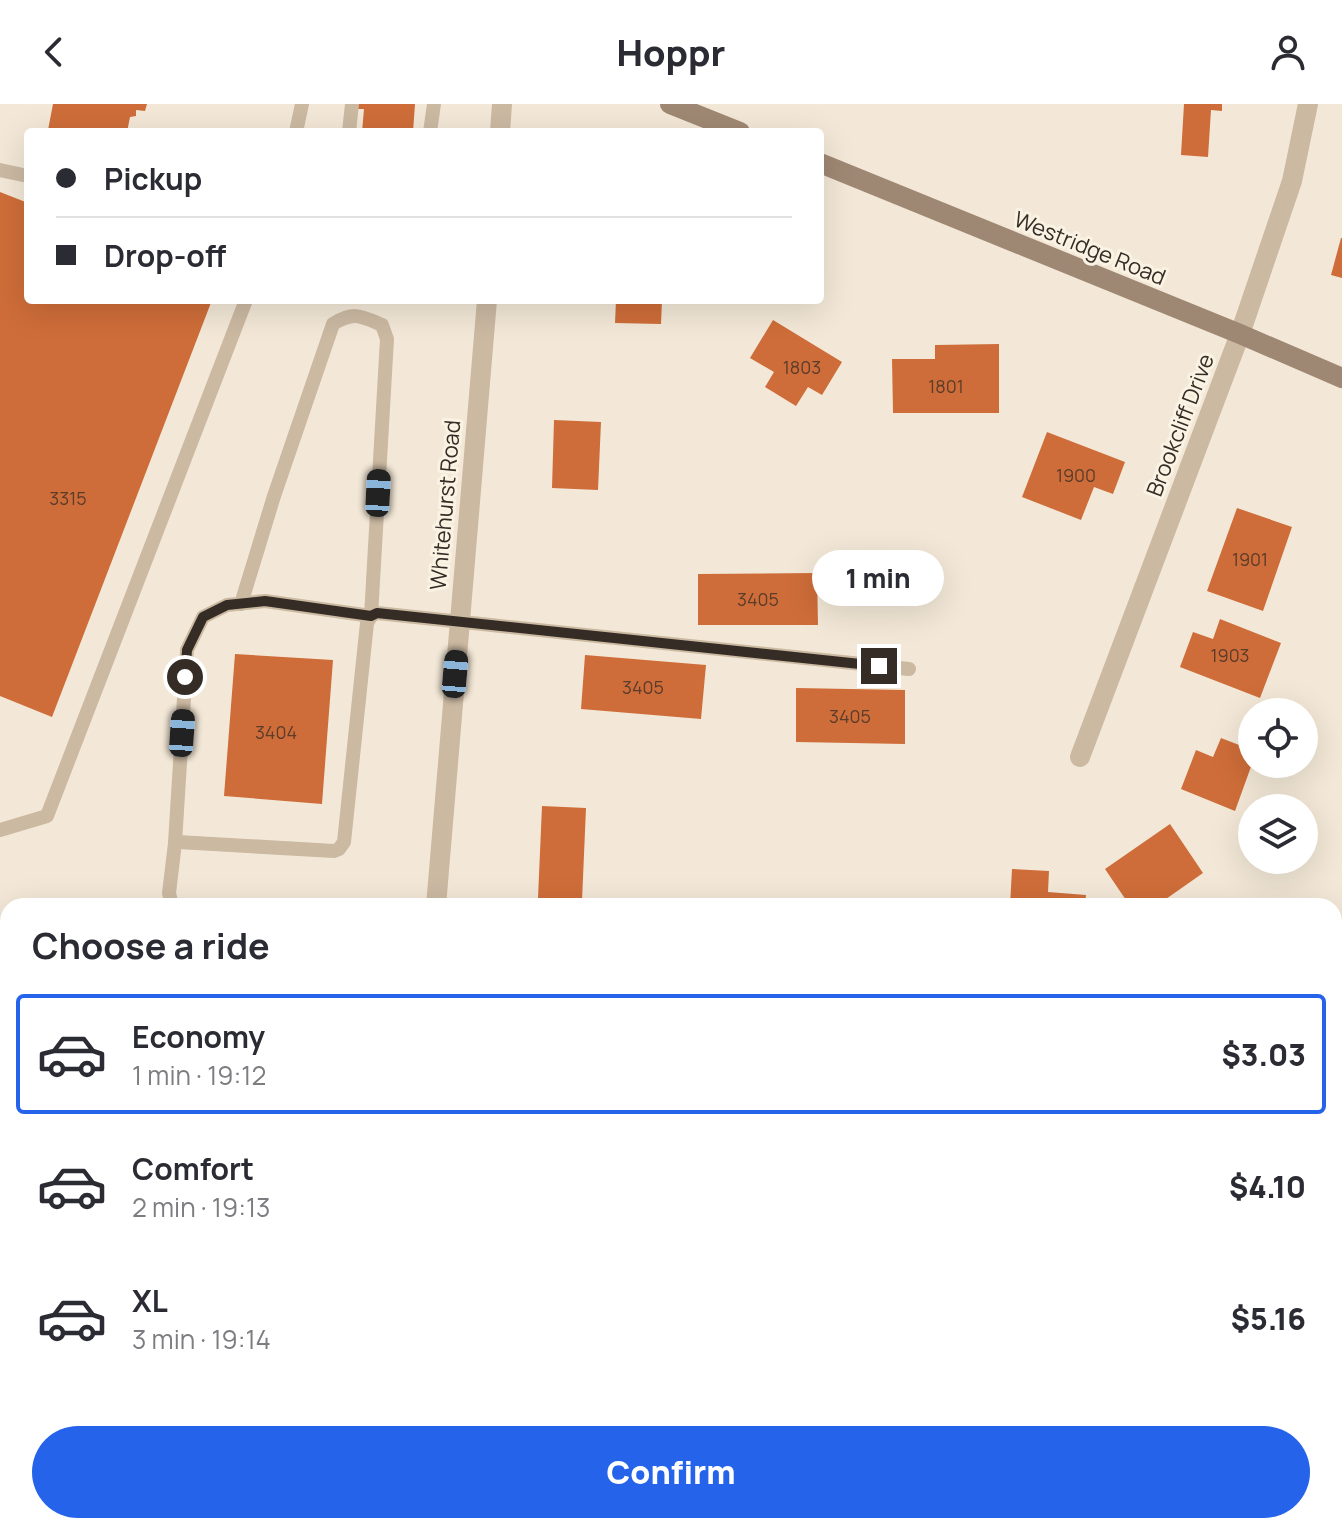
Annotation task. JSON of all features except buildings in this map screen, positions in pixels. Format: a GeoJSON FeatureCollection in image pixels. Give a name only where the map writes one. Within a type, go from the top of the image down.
{"type":"FeatureCollection","features":[{"type":"Feature","properties":{"kind":"main road"},"geometry":{"type":"LineString","coordinates":[[670,104],[730,128]]}},
{"type":"Feature","properties":{"kind":"main road","name":"Westridge Road"},"geometry":{"type":"LineString","coordinates":[[824,165],[1342,378]]}},
{"type":"Feature","properties":{"kind":"street"},"geometry":{"type":"LineString","coordinates":[[500,128],[502,104]]}},
{"type":"Feature","properties":{"kind":"street","name":"Brookcliff Drive"},"geometry":{"type":"LineString","coordinates":[[1080,757],[1240,334],[1292,181],[1308,104]]}},
{"type":"Feature","properties":{"kind":"street","name":"Whitehurst Road"},"geometry":{"type":"LineString","coordinates":[[437,898],[487,304]]}},
{"type":"Feature","properties":{"kind":"lane"},"geometry":{"type":"LineString","coordinates":[[297,128],[302,104]]}},
{"type":"Feature","properties":{"kind":"lane"},"geometry":{"type":"LineString","coordinates":[[349,128],[352,104]]}},
{"type":"Feature","properties":{"kind":"lane"},"geometry":{"type":"LineString","coordinates":[[431,128],[434,104]]}},
{"type":"Feature","properties":{"kind":"lane"},"geometry":{"type":"LineString","coordinates":[[0,170],[24,175]]}},
{"type":"Feature","properties":{"kind":"lane"},"geometry":{"type":"LineString","coordinates":[[0,830],[47,816],[244,304]]}},
{"type":"Feature","properties":{"kind":"lane"},"geometry":{"type":"LineString","coordinates":[[175,843],[334,851],[344,842],[367,623],[371,616],[387,339],[382,325],[361,316],[346,316],[333,324],[241,604]]}},
{"type":"Feature","properties":{"kind":"lane"},"geometry":{"type":"LineString","coordinates":[[170,898],[187,650],[203,617],[227,605],[265,601],[371,616],[377,613],[909,669]]}},
{"type":"Feature","properties":{"kind":"route"},"geometry":{"type":"LineString","coordinates":[[185,677],[187,650],[203,617],[227,605],[265,601],[371,616],[377,613],[879,666]]}}]}
